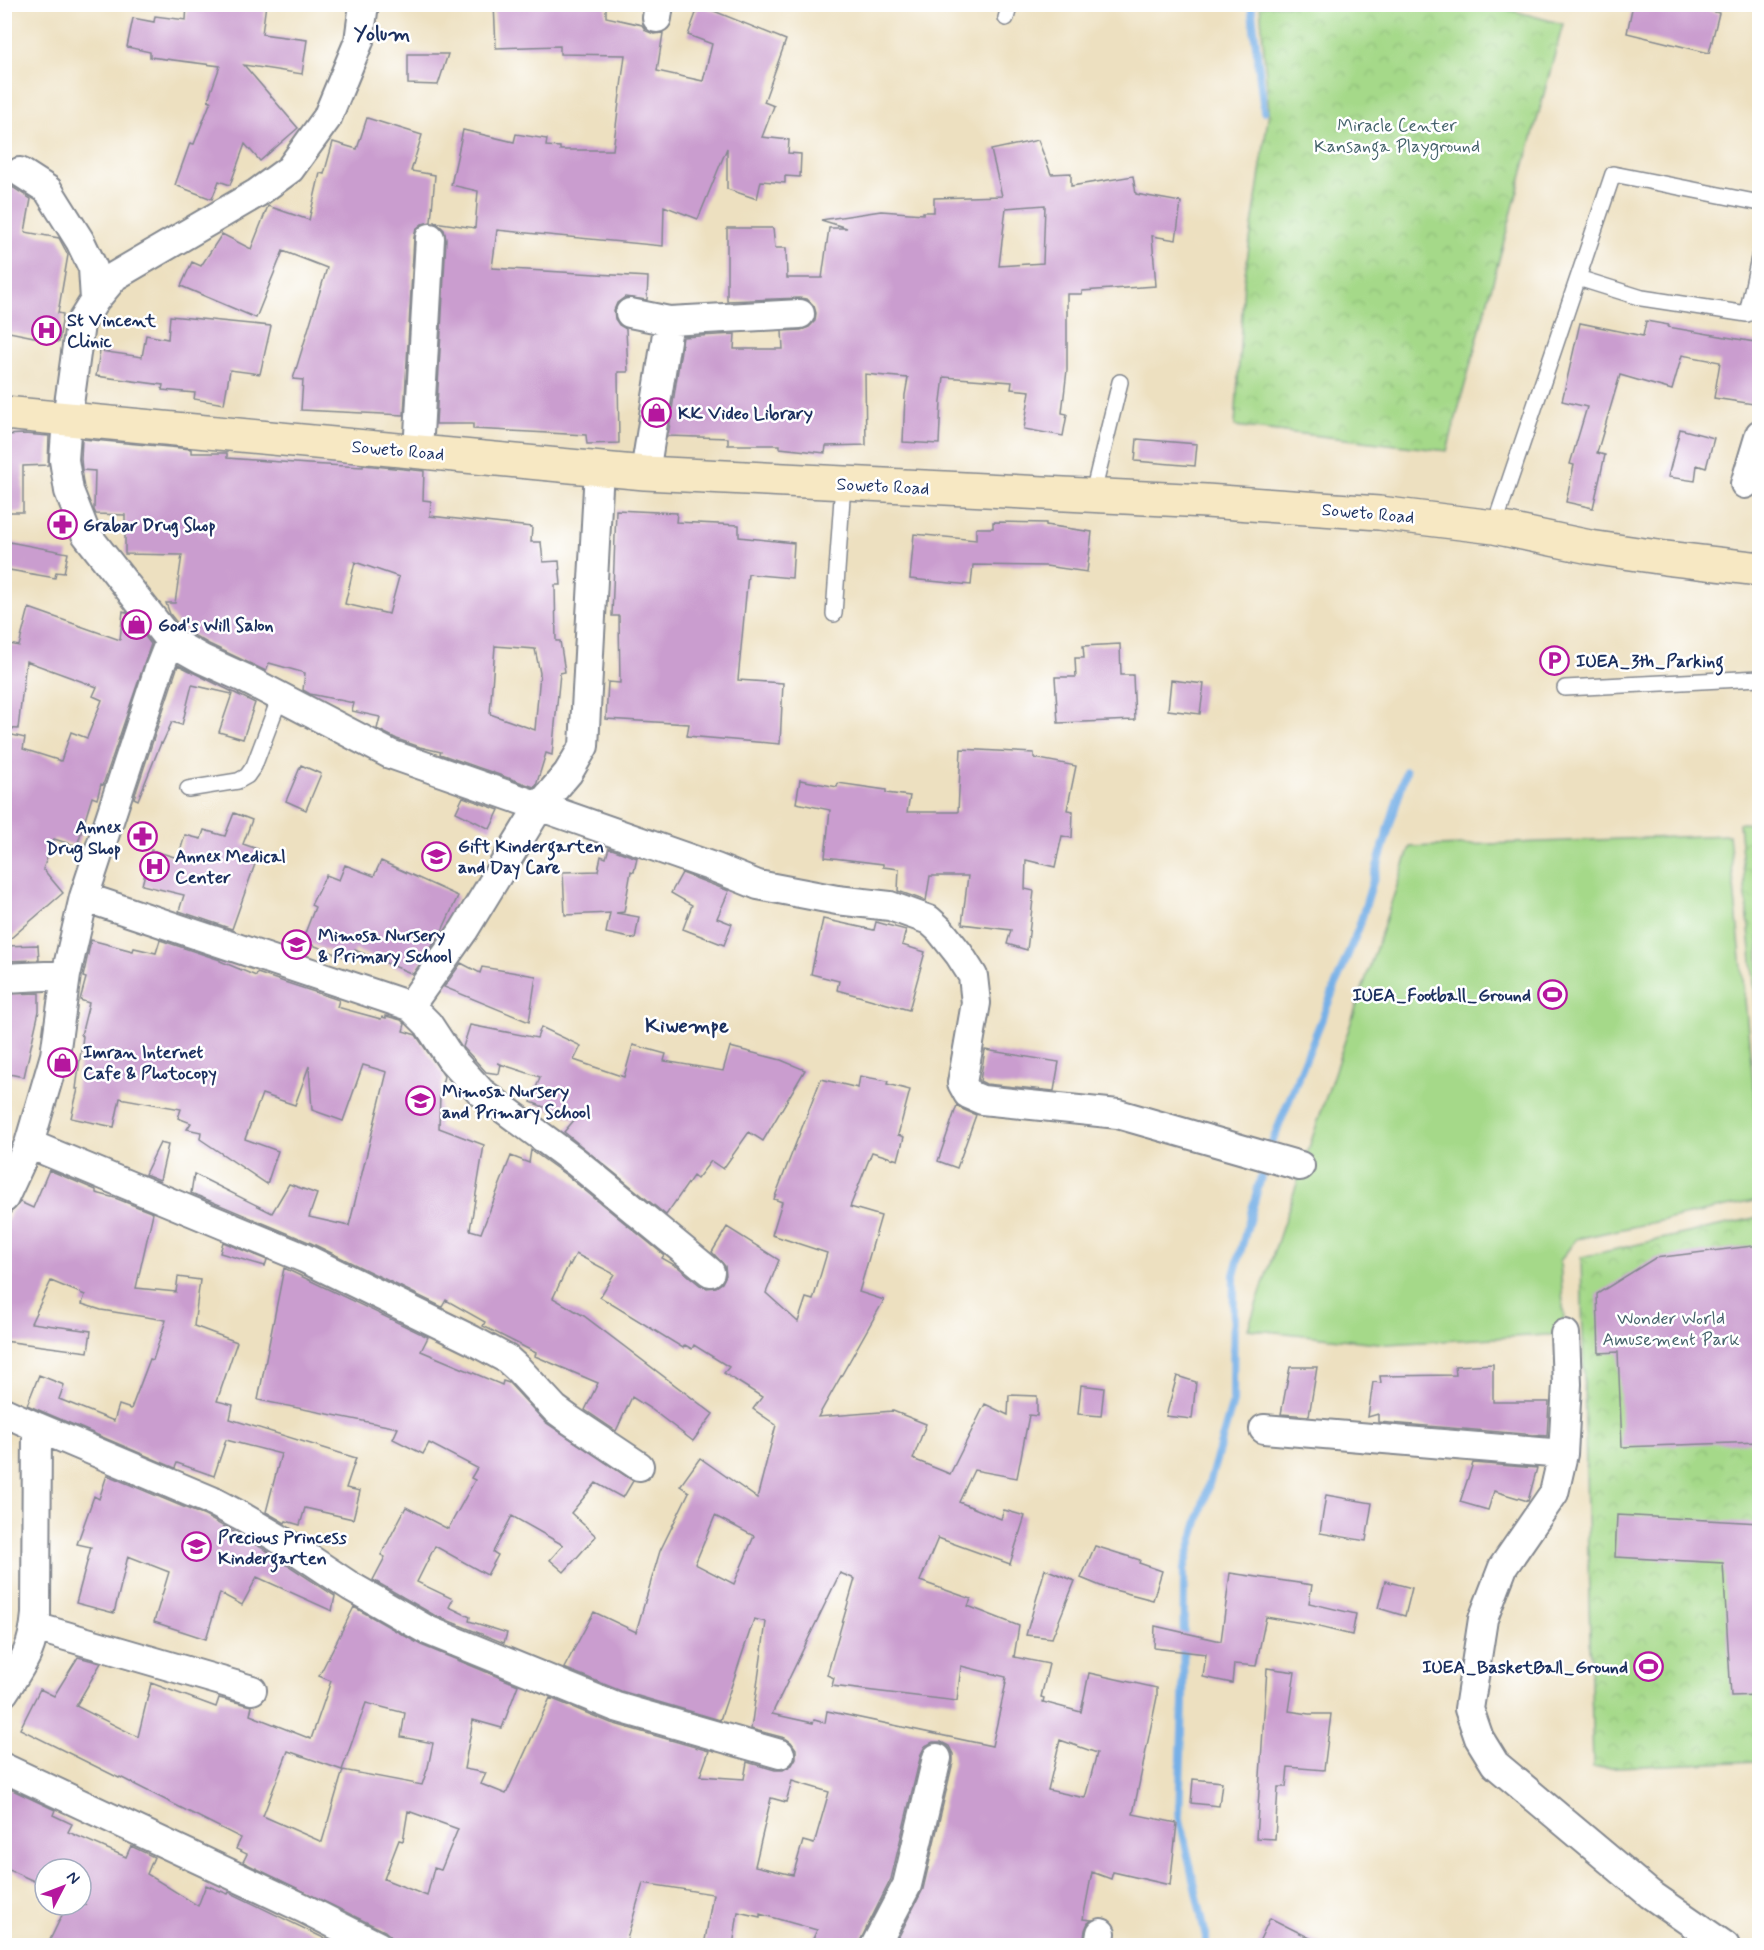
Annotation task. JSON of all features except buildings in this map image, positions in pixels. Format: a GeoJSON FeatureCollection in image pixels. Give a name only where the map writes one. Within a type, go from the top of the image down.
{"type":"FeatureCollection","features":[{"type":"Feature","properties":{"kind":"street"},"geometry":{"type":"LineString","coordinates":[[364,4],[359,41],[327,118],[290,169],[257,194],[115,276],[95,300],[80,324],[67,419],[64,460],[69,491],[86,534],[170,641],[390,754],[716,868],[758,885],[837,900],[890,906],[929,920],[959,954],[972,976],[976,1003],[962,1083],[968,1094],[982,1100],[1118,1114],[1300,1166]]}},
{"type":"Feature","properties":{"kind":"street"},"geometry":{"type":"LineString","coordinates":[[20,172],[48,190],[80,241],[93,268],[95,300]]}},
{"type":"Feature","properties":{"kind":"street"},"geometry":{"type":"LineString","coordinates":[[418,452],[430,238]]}},
{"type":"Feature","properties":{"kind":"street"},"geometry":{"type":"LineString","coordinates":[[630,313],[669,321],[800,314]]}},
{"type":"Feature","properties":{"kind":"street"},"geometry":{"type":"LineString","coordinates":[[645,473],[669,321]]}},
{"type":"Feature","properties":{"kind":"street","name":"Soweto Road"},"geometry":{"type":"LineString","coordinates":[[4,413],[599,470],[1092,497],[1206,501],[1368,512],[1494,527],[1590,547],[1760,569]]}},
{"type":"Feature","properties":{"kind":"street"},"geometry":{"type":"LineString","coordinates":[[1745,484],[1760,434]]}},
{"type":"Feature","properties":{"kind":"street"},"geometry":{"type":"LineString","coordinates":[[410,1006],[464,930],[539,807],[568,773],[584,746],[599,470]]}},
{"type":"Feature","properties":{"kind":"street"},"geometry":{"type":"LineString","coordinates":[[4,1198],[29,1144],[55,1055],[66,975],[84,897],[170,641]]}},
{"type":"Feature","properties":{"kind":"street"},"geometry":{"type":"LineString","coordinates":[[84,897],[410,1006],[428,1024],[451,1059],[481,1092],[576,1162],[710,1272]]}},
{"type":"Feature","properties":{"kind":"street"},"geometry":{"type":"LineString","coordinates":[[4,978],[66,975]]}},
{"type":"Feature","properties":{"kind":"street"},"geometry":{"type":"LineString","coordinates":[[29,1144],[304,1258],[472,1340],[507,1359],[562,1414],[639,1466]]}},
{"type":"Feature","properties":{"kind":"street"},"geometry":{"type":"LineString","coordinates":[[1565,1334],[1567,1384],[1563,1454],[1554,1493],[1503,1567],[1483,1619],[1469,1709],[1479,1738],[1495,1764],[1650,1894],[1725,1946]]}},
{"type":"Feature","properties":{"kind":"street"},"geometry":{"type":"LineString","coordinates":[[4,1412],[212,1501],[278,1538],[350,1586],[427,1630],[616,1707],[780,1754]]}},
{"type":"Feature","properties":{"kind":"street"},"geometry":{"type":"LineString","coordinates":[[4,1692],[27,1656],[35,1627],[37,1427]]}},
{"type":"Feature","properties":{"kind":"street"},"geometry":{"type":"LineString","coordinates":[[1264,1429],[1563,1454]]}},
{"type":"Feature","properties":{"kind":"street"},"geometry":{"type":"LineString","coordinates":[[35,1627],[252,1690]]}},
{"type":"Feature","properties":{"kind":"street"},"geometry":{"type":"LineString","coordinates":[[875,1946],[908,1885],[937,1758]]}},
{"type":"Feature","properties":{"kind":"street"},"geometry":{"type":"LineString","coordinates":[[4,1768],[292,1903],[378,1946]]}},
{"type":"Feature","properties":{"kind":"lane"},"geometry":{"type":"LineString","coordinates":[[1494,527],[1613,174],[1760,203]]}},
{"type":"Feature","properties":{"kind":"lane"},"geometry":{"type":"LineString","coordinates":[[1578,278],[1642,298],[1747,314],[1760,253]]}},
{"type":"Feature","properties":{"kind":"lane"},"geometry":{"type":"LineString","coordinates":[[1092,497],[1120,382]]}},
{"type":"Feature","properties":{"kind":"lane"},"geometry":{"type":"LineString","coordinates":[[834,614],[843,484]]}},
{"type":"Feature","properties":{"kind":"lane"},"geometry":{"type":"LineString","coordinates":[[1565,688],[1760,678]]}},
{"type":"Feature","properties":{"kind":"lane"},"geometry":{"type":"LineString","coordinates":[[188,789],[238,781],[247,776],[254,766],[280,697]]}},
{"type":"Feature","properties":{"kind":"green space","name":"Miracle Center Kansanga Playground"},"geometry":{"type":"Polygon","coordinates":[[[1260,5],[1491,5],[1563,24],[1447,451],[1235,426],[1244,281],[1269,111],[1260,5]]]}},
{"type":"Feature","properties":{"kind":"green space"},"geometry":{"type":"Polygon","coordinates":[[[1739,823],[1759,824],[1759,1035],[1739,823]]]}},
{"type":"Feature","properties":{"kind":"green space","name":"IUEA_Football_Ground"},"geometry":{"type":"Polygon","coordinates":[[[1729,835],[1759,1144],[1759,1200],[1576,1239],[1560,1261],[1565,1334],[1387,1344],[1248,1329],[1410,847],[1729,835]]]}},
{"type":"Feature","properties":{"kind":"green space","name":"Wonder World Amusement Park"},"geometry":{"type":"Polygon","coordinates":[[[1759,1217],[1759,1761],[1593,1768],[1581,1257],[1759,1217]]]}},
{"type":"Feature","properties":{"kind":"waterway"},"geometry":{"type":"LineString","coordinates":[[1251,4],[1264,111]]}},
{"type":"Feature","properties":{"kind":"waterway"},"geometry":{"type":"LineString","coordinates":[[1206,1946],[1206,1937],[1179,1815],[1184,1569],[1233,1402],[1234,1275],[1267,1155],[1359,927],[1406,771]]}},
{"type":"Feature","properties":{"kind":"place","name":"St Vincent Clinic"},"geometry":{"type":"Point","coordinates":[46,330]}},
{"type":"Feature","properties":{"kind":"place","name":"KK Video Library"},"geometry":{"type":"Point","coordinates":[657,413]}},
{"type":"Feature","properties":{"kind":"place","name":"Grabar Drug Shop"},"geometry":{"type":"Point","coordinates":[62,525]}},
{"type":"Feature","properties":{"kind":"place","name":"God's Will Salon"},"geometry":{"type":"Point","coordinates":[137,625]}},
{"type":"Feature","properties":{"kind":"place","name":"IUEA_3th_Parking"},"geometry":{"type":"Point","coordinates":[1555,661]}},
{"type":"Feature","properties":{"kind":"place","name":"Annex Drug Shop"},"geometry":{"type":"Point","coordinates":[142,837]}},
{"type":"Feature","properties":{"kind":"place","name":"Gift Kindergarten and Day Care"},"geometry":{"type":"Point","coordinates":[437,856]}},
{"type":"Feature","properties":{"kind":"place","name":"Annex Medical Center"},"geometry":{"type":"Point","coordinates":[154,866]}},
{"type":"Feature","properties":{"kind":"place","name":"Mimosa Nursery & Primary School"},"geometry":{"type":"Point","coordinates":[297,945]}},
{"type":"Feature","properties":{"kind":"place","name":"IUEA_Football_Ground"},"geometry":{"type":"Point","coordinates":[1552,995]}},
{"type":"Feature","properties":{"kind":"place","name":"Imran Internet Cafe & Photocopy"},"geometry":{"type":"Point","coordinates":[62,1062]}},
{"type":"Feature","properties":{"kind":"place","name":"Mimosa Nursery and Primary School"},"geometry":{"type":"Point","coordinates":[421,1101]}},
{"type":"Feature","properties":{"kind":"place","name":"Precious Princess Kindergarten"},"geometry":{"type":"Point","coordinates":[197,1547]}},
{"type":"Feature","properties":{"kind":"place","name":"IUEA_BasketBall_Ground"},"geometry":{"type":"Point","coordinates":[1649,1667]}},
{"type":"Feature","properties":{"kind":"district","name":"Yolum"},"geometry":{"type":"Point","coordinates":[382,33]}},
{"type":"Feature","properties":{"kind":"district","name":"Kiwempe"},"geometry":{"type":"Point","coordinates":[687,1025]}}]}
